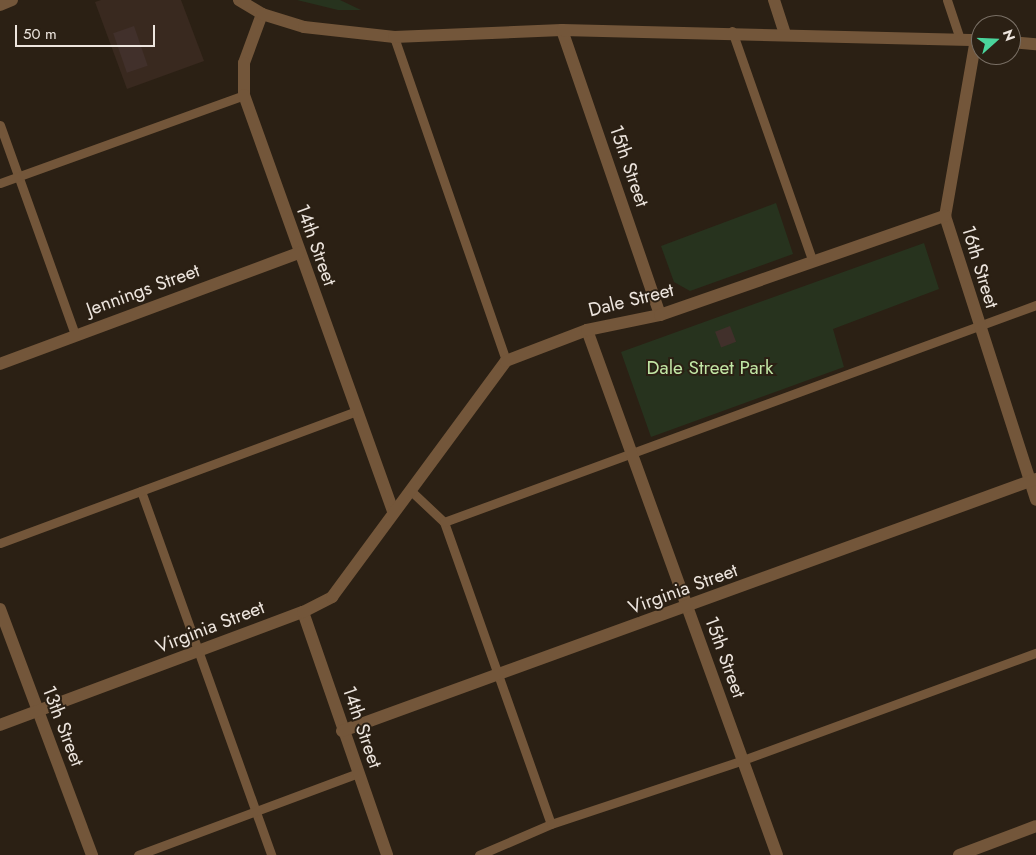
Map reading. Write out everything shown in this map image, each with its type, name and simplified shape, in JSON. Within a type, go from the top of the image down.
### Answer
[{"type":"street","points":[[0,5],[12,0]]},
{"type":"street","points":[[239,0],[262,14],[304,27],[394,38],[562,30],[785,32],[971,39]]},
{"type":"street","points":[[774,0],[785,32]]},
{"type":"street","name":"14th Street","points":[[262,14],[244,63],[244,95],[393,511]]},
{"type":"street","name":"15th Street","points":[[562,30],[660,315]]},
{"type":"street","points":[[1021,43],[1036,44]]},
{"type":"street","name":"16th Street","points":[[973,65],[945,216],[978,326],[1033,481],[1036,500]]},
{"type":"street","name":"Dale Street","points":[[506,360],[587,330],[660,315],[812,260],[945,216]]},
{"type":"street","name":"Jennings Street","points":[[0,364],[75,334],[299,253]]},
{"type":"street","name":"15th Street","points":[[587,330],[630,456],[777,855]]},
{"type":"street","points":[[393,511],[506,360]]},
{"type":"street","name":"Virginia Street","points":[[342,731],[687,608],[1033,481]]},
{"type":"street","name":"Virginia Street","points":[[0,726],[303,612],[332,597],[393,511]]},
{"type":"street","name":"13th Street","points":[[0,609],[92,855]]},
{"type":"street","name":"14th Street","points":[[303,612],[342,731],[387,855]]},
{"type":"street","points":[[961,855],[1036,826]]},
{"type":"lane","points":[[947,0],[960,39]]},
{"type":"lane","points":[[732,31],[812,260]]},
{"type":"lane","points":[[394,38],[506,360]]},
{"type":"lane","points":[[0,183],[244,95]]},
{"type":"lane","points":[[0,125],[75,334]]},
{"type":"lane","points":[[444,522],[630,456],[1036,305]]},
{"type":"lane","points":[[0,543],[357,411]]},
{"type":"lane","points":[[410,490],[444,522],[551,824]]},
{"type":"lane","points":[[141,491],[271,855]]},
{"type":"lane","points":[[479,855],[551,824],[743,760],[1036,653]]},
{"type":"lane","points":[[138,855],[254,810],[358,773]]},
{"type":"shaded area","points":[[101,0],[181,0],[204,61],[127,89],[95,2]]},
{"type":"green space","points":[[297,0],[340,0],[361,10],[338,10]]},
{"type":"green space","points":[[776,203],[793,254],[690,291],[674,282],[661,246]]},
{"type":"green space","name":"Dale Street Park","points":[[924,243],[939,289],[833,329],[844,367],[651,437],[621,352]]},
{"type":"building","points":[[134,26],[148,66],[127,73],[113,33]]},
{"type":"building","points":[[730,326],[736,342],[721,348],[715,332]]}]
